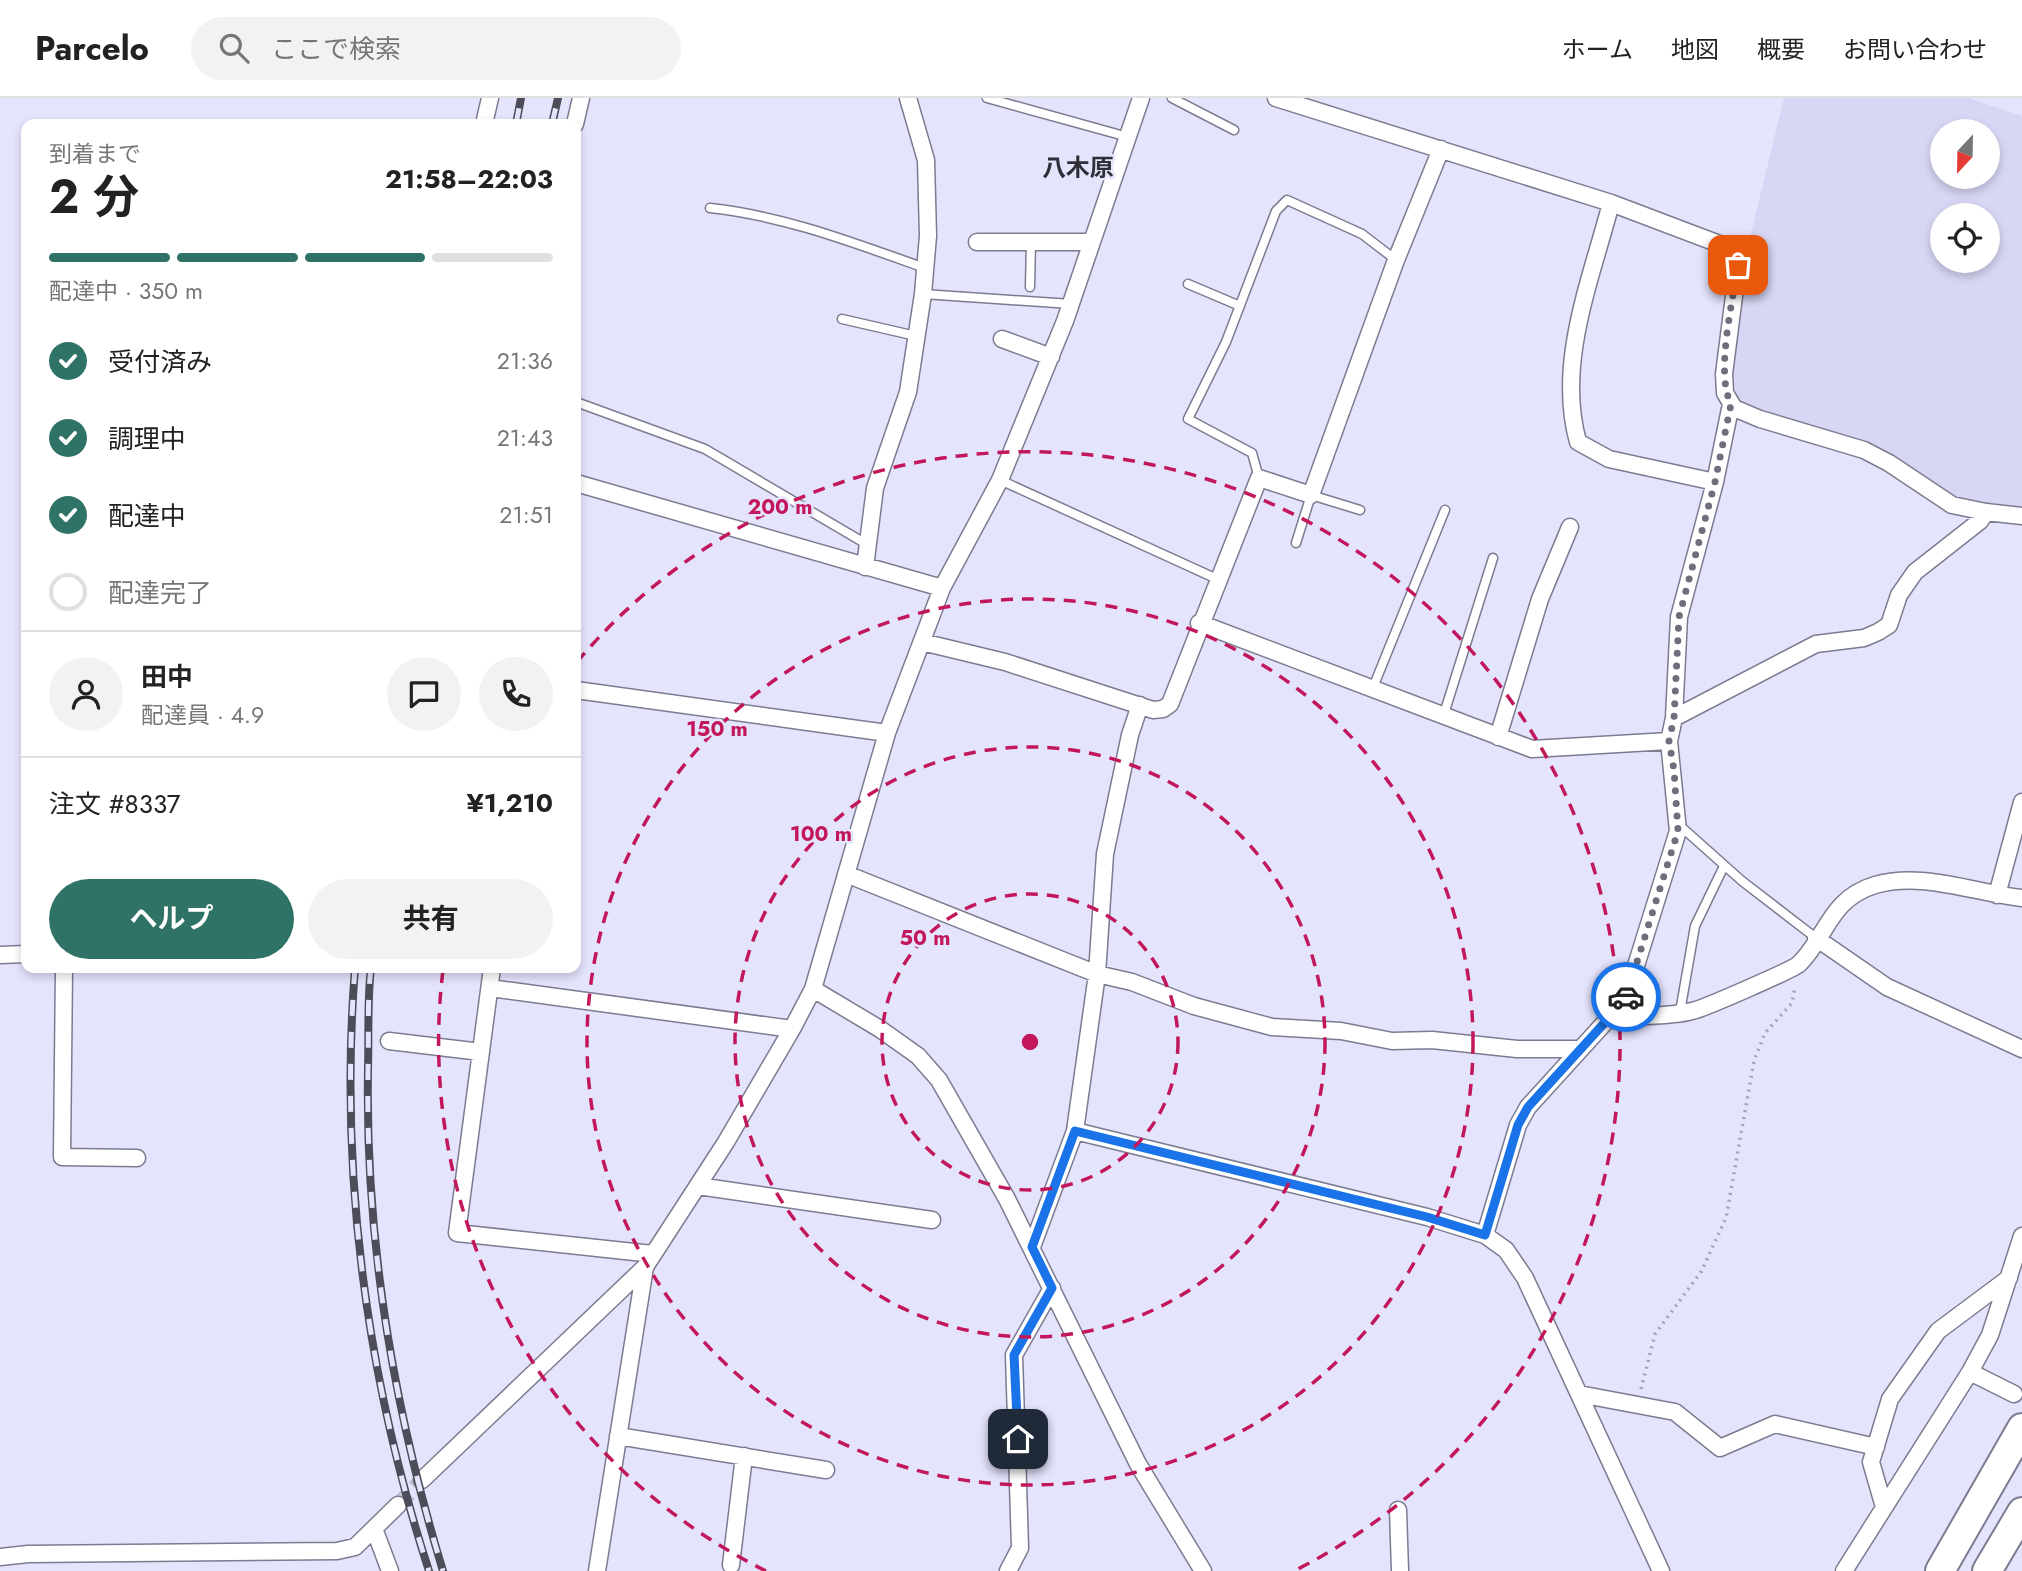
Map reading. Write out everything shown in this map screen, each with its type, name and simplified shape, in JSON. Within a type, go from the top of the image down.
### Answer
[{"type":"highway","points":[[1940,1571],[2022,1429]]},
{"type":"highway","points":[[1987,1571],[2022,1512]]},
{"type":"street","points":[[485,119],[490,98]]},
{"type":"street","points":[[576,119],[581,98]]},
{"type":"street","points":[[865,567],[875,488],[908,392],[923,294],[928,236],[926,160],[908,98]]},
{"type":"street","points":[[422,1480],[649,1261],[698,1186],[792,1030],[813,989],[887,733],[942,588],[1000,480],[1051,357],[1142,98]]},
{"type":"street","points":[[1276,98],[1611,203],[1735,250],[1738,265],[1724,374],[1725,393],[1731,404],[1760,419],[1864,450],[1889,463],[1952,505],[2022,516]]},
{"type":"street","points":[[922,642],[1005,662],[1140,705],[1163,709],[1170,704],[1199,623],[1259,478],[1311,495],[1396,260],[1441,149]]},
{"type":"street","points":[[1611,203],[1572,351],[1571,417],[1578,442],[1609,459],[1715,482]]},
{"type":"street","points":[[977,242],[1092,242]]},
{"type":"street","points":[[1002,339],[1051,357]]},
{"type":"street","points":[[1620,1017],[1678,824],[1669,741],[1674,718],[1679,617],[1715,482],[1731,404]]},
{"type":"street","points":[[581,484],[942,588]]},
{"type":"street","points":[[1674,718],[1816,644],[1864,638],[1889,625],[1899,595],[1915,572],[1980,522],[1986,512]]},
{"type":"street","points":[[1498,737],[1540,599],[1570,527]]},
{"type":"street","points":[[1199,623],[1532,749],[1669,741]]},
{"type":"street","points":[[581,691],[887,733]]},
{"type":"street","points":[[1032,1247],[1075,1131],[1097,974],[1105,854],[1130,735],[1140,705]]},
{"type":"street","points":[[1997,895],[2022,802]]},
{"type":"street","points":[[846,874],[1097,974],[1132,982],[1194,1006],[1272,1027],[1341,1031],[1392,1041],[1432,1040],[1517,1049],[1577,1049]]},
{"type":"street","points":[[1485,1235],[1518,1125],[1528,1107],[1577,1049],[1608,1019],[1692,1012],[1799,965],[1816,938],[1847,900],[1874,885],[1900,880],[1921,881],[2022,898]]},
{"type":"street","points":[[1816,938],[1887,986],[2022,1049]]},
{"type":"street","points":[[0,955],[21,954]]},
{"type":"street","points":[[64,973],[62,1157],[137,1158]]},
{"type":"street","points":[[491,973],[457,1233],[649,1261]]},
{"type":"street","points":[[489,988],[792,1030]]},
{"type":"street","points":[[813,989],[880,1029],[918,1056],[939,1080],[979,1145],[1032,1247],[1138,1464],[1203,1571]]},
{"type":"street","points":[[389,1041],[481,1052]]},
{"type":"street","points":[[1075,1131],[1427,1217],[1485,1235],[1506,1250],[1525,1279],[1661,1571]]},
{"type":"street","points":[[698,1186],[932,1220]]},
{"type":"street","points":[[1844,1571],[1970,1372],[1990,1335],[2022,1236]]},
{"type":"street","points":[[597,1571],[649,1261]]},
{"type":"street","points":[[1885,1507],[1871,1462],[1890,1399],[1938,1331],[2009,1278]]},
{"type":"street","points":[[1008,1571],[1020,1548],[1014,1355],[1052,1288]]},
{"type":"street","points":[[1970,1372],[2014,1394]]},
{"type":"street","points":[[1579,1394],[1675,1412],[1720,1448],[1775,1424],[1876,1447]]},
{"type":"street","points":[[618,1436],[826,1470]]},
{"type":"street","points":[[731,1564],[744,1456]]},
{"type":"street","points":[[0,1557],[28,1554],[337,1551],[355,1547],[375,1531],[398,1505]]},
{"type":"street","points":[[1398,1510],[1400,1571]]},
{"type":"street","points":[[375,1531],[390,1571]]},
{"type":"lane","points":[[987,98],[1128,137]]},
{"type":"lane","points":[[1172,98],[1234,130]]},
{"type":"lane","points":[[1259,478],[1252,453],[1188,419],[1240,306],[1276,211],[1287,200],[1362,234],[1396,260]]},
{"type":"lane","points":[[710,208],[748,212],[820,231],[925,268]]},
{"type":"lane","points":[[1030,287],[1031,242]]},
{"type":"lane","points":[[1188,284],[1240,306]]},
{"type":"lane","points":[[923,294],[1071,304]]},
{"type":"lane","points":[[842,319],[916,336]]},
{"type":"lane","points":[[581,404],[705,449],[868,545]]},
{"type":"lane","points":[[1000,480],[1217,579]]},
{"type":"lane","points":[[1296,543],[1311,495],[1360,510]]},
{"type":"lane","points":[[1372,690],[1445,510]]},
{"type":"lane","points":[[1443,717],[1493,558]]},
{"type":"lane","points":[[1678,824],[1724,866],[1816,938]]},
{"type":"lane","points":[[1680,1012],[1695,926],[1724,866]]},
{"type":"path","points":[[1637,1405],[1655,1334],[1701,1272],[1726,1218],[1754,1061],[1765,1033],[1792,1003],[1799,965]]},
{"type":"shaded area","points":[[1784,98],[1969,98],[2022,116],[2022,508],[1988,505],[1952,497],[1744,405],[1731,390],[1729,375],[1743,266]]},
{"type":"tunnel","points":[[398,1505],[422,1480]]},
{"type":"railway","points":[[517,119],[521,98]]},
{"type":"railway","points":[[553,119],[558,98]]},
{"type":"railway","points":[[355,973],[351,1121],[362,1273],[389,1423],[407,1498],[429,1571]]},
{"type":"railway","points":[[371,973],[368,1133],[377,1260],[410,1447],[443,1571]]},
{"type":"way so far","points":[[1626,997],[1678,831],[1669,741],[1674,718],[1679,617],[1715,482],[1731,404],[1725,393],[1724,374],[1738,265]]},
{"type":"district","name":"八木原","points":[[1078,168]]},
{"type":"route","points":[[1018,1439],[1014,1355],[1052,1288],[1032,1247],[1075,1131],[1427,1217],[1485,1235],[1518,1125],[1528,1107],[1577,1049],[1608,1019],[1620,1017],[1626,997]]}]
